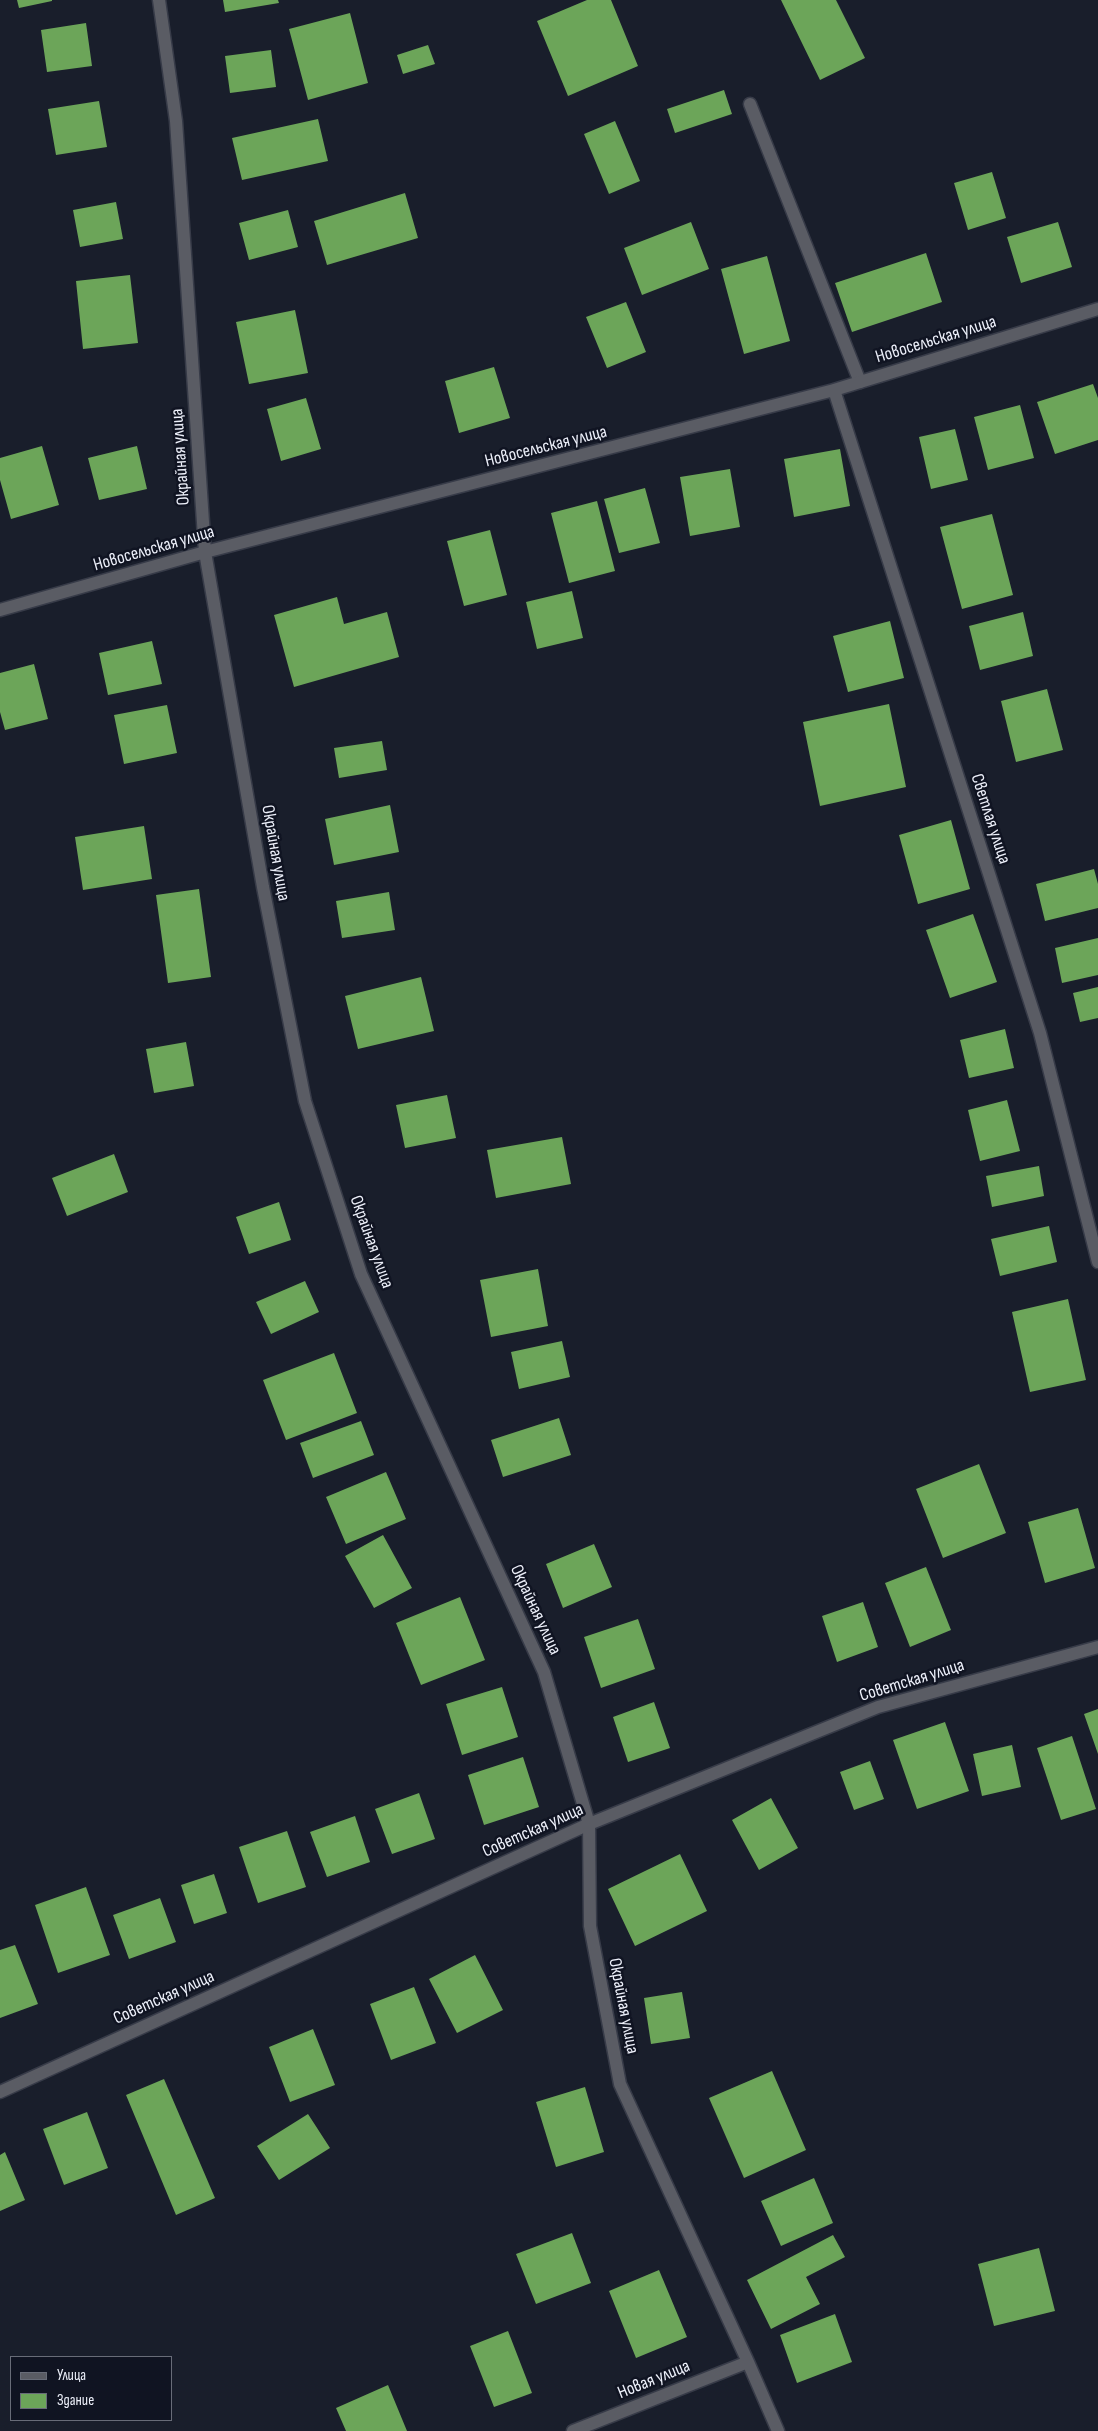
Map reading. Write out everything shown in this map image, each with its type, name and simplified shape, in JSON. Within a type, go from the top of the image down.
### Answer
[{"type":"street","name":"Окрайная улица","points":[[159,0],[176,121],[205,552],[263,887],[305,1102],[361,1274],[544,1672],[589,1824],[590,1926],[620,2084],[778,2431]]},
{"type":"street","points":[[750,104],[860,382]]},
{"type":"street","name":"Новосельская улица","points":[[0,610],[205,552],[834,390],[1098,309]]},
{"type":"street","name":"Светлая улица","points":[[834,390],[1040,1033],[1098,1262]]},
{"type":"street","name":"Советская улица","points":[[0,2092],[589,1824],[878,1707],[1098,1647]]},
{"type":"street","name":"Новая улица","points":[[573,2431],[748,2362]]},
{"type":"building","points":[[17,0],[52,0],[52,1],[19,8]]},
{"type":"building","points":[[223,0],[278,0],[279,3],[225,12]]},
{"type":"building","points":[[587,0],[611,0],[638,66],[568,96],[537,21]]},
{"type":"building","points":[[781,0],[836,0],[865,58],[820,80]]},
{"type":"building","points":[[350,13],[368,83],[308,100],[289,29]]},
{"type":"building","points":[[86,23],[92,66],[47,72],[41,30]]},
{"type":"building","points":[[428,45],[435,64],[403,74],[397,55]]},
{"type":"building","points":[[271,50],[276,87],[230,93],[225,56]]},
{"type":"building","points":[[724,90],[732,114],[675,133],[667,109]]},
{"type":"building","points":[[99,101],[107,147],[56,155],[48,109]]},
{"type":"building","points":[[318,119],[328,161],[242,180],[232,138]]},
{"type":"building","points":[[615,121],[640,181],[609,194],[584,134]]},
{"type":"building","points":[[992,172],[1006,218],[968,230],[954,183]]},
{"type":"building","points":[[405,193],[418,238],[327,265],[314,221]]},
{"type":"building","points":[[116,202],[123,239],[80,247],[73,210]]},
{"type":"building","points":[[288,210],[298,247],[249,260],[239,223]]},
{"type":"building","points":[[691,222],[709,269],[642,295],[624,248]]},
{"type":"building","points":[[1058,222],[1072,267],[1021,283],[1007,237]]},
{"type":"building","points":[[926,253],[942,302],[852,332],[835,283]]},
{"type":"building","points":[[767,256],[790,341],[744,354],[721,269]]},
{"type":"building","points":[[130,275],[138,343],[83,349],[76,281]]},
{"type":"building","points":[[626,302],[646,352],[607,368],[586,317]]},
{"type":"building","points":[[295,310],[308,373],[249,384],[236,322]]},
{"type":"building","points":[[494,367],[510,418],[459,433],[445,381]]},
{"type":"building","points":[[1093,384],[1098,398],[1098,440],[1055,454],[1037,402]]},
{"type":"building","points":[[306,398],[321,449],[281,461],[267,409]]},
{"type":"building","points":[[1020,405],[1034,458],[988,470],[974,417]]},
{"type":"building","points":[[955,429],[968,480],[931,489],[919,437]]},
{"type":"building","points":[[42,446],[59,505],[11,519],[0,480],[0,458]]},
{"type":"building","points":[[137,446],[147,489],[99,500],[88,458]]},
{"type":"building","points":[[840,449],[850,506],[794,517],[784,459]]},
{"type":"building","points":[[730,469],[740,527],[690,536],[680,477]]},
{"type":"building","points":[[645,488],[660,543],[619,553],[604,499]]},
{"type":"building","points":[[597,501],[615,571],[569,583],[551,513]]},
{"type":"building","points":[[992,514],[1013,595],[962,609],[940,527]]},
{"type":"building","points":[[490,530],[507,595],[464,606],[447,541]]},
{"type":"building","points":[[572,591],[583,638],[537,649],[526,602]]},
{"type":"building","points":[[337,597],[344,624],[387,612],[399,657],[294,687],[274,615]]},
{"type":"building","points":[[1023,612],[1033,656],[980,670],[969,626]]},
{"type":"building","points":[[890,621],[904,678],[848,692],[833,636]]},
{"type":"building","points":[[152,641],[162,684],[108,695],[99,653]]},
{"type":"building","points":[[34,664],[48,719],[5,730],[0,712],[0,673]]},
{"type":"building","points":[[1047,689],[1063,750],[1016,762],[1001,701]]},
{"type":"building","points":[[889,704],[906,787],[820,806],[803,722]]},
{"type":"building","points":[[167,705],[177,753],[124,764],[114,715]]},
{"type":"building","points":[[382,741],[387,770],[339,778],[334,748]]},
{"type":"building","points":[[390,805],[399,852],[334,865],[325,819]]},
{"type":"building","points":[[951,820],[970,889],[918,904],[899,835]]},
{"type":"building","points":[[144,826],[152,879],[83,890],[75,837]]},
{"type":"building","points":[[1094,869],[1098,884],[1098,908],[1045,921],[1036,884]]},
{"type":"building","points":[[199,889],[211,977],[168,983],[156,895]]},
{"type":"building","points":[[389,892],[395,930],[342,938],[336,901]]},
{"type":"building","points":[[973,914],[997,982],[950,998],[926,930]]},
{"type":"building","points":[[1098,938],[1098,975],[1062,983],[1055,948]]},
{"type":"building","points":[[421,977],[434,1031],[358,1049],[345,996]]},
{"type":"building","points":[[1098,987],[1098,1018],[1080,1022],[1073,993]]},
{"type":"building","points":[[1005,1029],[1014,1068],[969,1078],[960,1040]]},
{"type":"building","points":[[186,1042],[194,1086],[154,1093],[146,1049]]},
{"type":"building","points":[[447,1095],[456,1138],[405,1148],[396,1105]]},
{"type":"building","points":[[1007,1100],[1020,1151],[980,1161],[968,1110]]},
{"type":"building","points":[[562,1137],[571,1184],[496,1198],[487,1150]]},
{"type":"building","points":[[114,1154],[128,1192],[67,1216],[52,1178]]},
{"type":"building","points":[[1039,1166],[1044,1196],[992,1207],[986,1176]]},
{"type":"building","points":[[279,1202],[291,1240],[249,1254],[236,1217]]},
{"type":"building","points":[[1049,1226],[1057,1262],[1000,1276],[991,1239]]},
{"type":"building","points":[[538,1269],[548,1326],[491,1337],[480,1280]]},
{"type":"building","points":[[305,1281],[319,1312],[271,1334],[256,1302]]},
{"type":"building","points":[[1068,1299],[1086,1380],[1030,1392],[1012,1312]]},
{"type":"building","points":[[562,1341],[570,1377],[519,1389],[511,1352]]},
{"type":"building","points":[[334,1353],[357,1413],[286,1440],[263,1380]]},
{"type":"building","points":[[559,1418],[571,1455],[503,1477],[491,1440]]},
{"type":"building","points":[[361,1421],[374,1455],[313,1478],[300,1443]]},
{"type":"building","points":[[979,1464],[1006,1533],[943,1558],[916,1489]]},
{"type":"building","points":[[386,1472],[406,1519],[346,1544],[326,1497]]},
{"type":"building","points":[[1078,1508],[1095,1568],[1045,1583],[1028,1522]]},
{"type":"building","points":[[383,1535],[412,1588],[374,1608],[345,1556]]},
{"type":"building","points":[[594,1544],[612,1587],[563,1608],[546,1564]]},
{"type":"building","points":[[926,1567],[951,1630],[910,1647],[885,1583]]},
{"type":"building","points":[[460,1597],[485,1660],[421,1685],[396,1623]]},
{"type":"building","points":[[863,1602],[878,1647],[837,1662],[822,1616]]},
{"type":"building","points":[[638,1619],[655,1669],[601,1688],[584,1637]]},
{"type":"building","points":[[502,1687],[518,1737],[462,1755],[446,1704]]},
{"type":"building","points":[[654,1702],[670,1748],[628,1762],[613,1717]]},
{"type":"building","points":[[1098,1709],[1098,1754],[1084,1714]]},
{"type":"building","points":[[945,1722],[969,1791],[917,1809],[893,1740]]},
{"type":"building","points":[[1072,1736],[1096,1809],[1061,1820],[1037,1748]]},
{"type":"building","points":[[1012,1745],[1021,1787],[982,1796],[973,1754]]},
{"type":"building","points":[[523,1757],[539,1807],[484,1825],[468,1775]]},
{"type":"building","points":[[870,1761],[884,1799],[854,1810],[840,1772]]},
{"type":"building","points":[[419,1793],[435,1839],[392,1854],[375,1809]]},
{"type":"building","points":[[771,1798],[798,1848],[759,1870],[732,1820]]},
{"type":"building","points":[[355,1816],[370,1862],[327,1877],[310,1832]]},
{"type":"building","points":[[287,1831],[306,1887],[258,1903],[239,1847]]},
{"type":"building","points":[[680,1854],[707,1911],[635,1946],[608,1889]]},
{"type":"building","points":[[214,1874],[227,1913],[194,1924],[181,1885]]},
{"type":"building","points":[[86,1887],[110,1955],[58,1973],[35,1905]]},
{"type":"building","points":[[160,1898],[176,1942],[129,1959],[113,1915]]},
{"type":"building","points":[[15,1945],[38,2004],[0,2018],[0,1950]]},
{"type":"building","points":[[475,1955],[503,2010],[457,2033],[429,1979]]},
{"type":"building","points":[[414,1987],[436,2043],[391,2060],[370,2004]]},
{"type":"building","points":[[682,1992],[690,2038],[651,2044],[644,1998]]},
{"type":"building","points":[[313,2029],[335,2085],[290,2102],[269,2047]]},
{"type":"building","points":[[772,2071],[806,2150],[744,2178],[709,2098]]},
{"type":"building","points":[[164,2079],[215,2198],[176,2215],[126,2095]]},
{"type":"building","points":[[585,2087],[604,2152],[556,2167],[536,2102]]},
{"type":"building","points":[[87,2112],[108,2168],[64,2185],[43,2129]]},
{"type":"building","points":[[308,2114],[330,2148],[279,2180],[257,2146]]},
{"type":"building","points":[[5,2152],[25,2200],[0,2211],[0,2155]]},
{"type":"building","points":[[814,2178],[833,2223],[781,2246],[761,2201]]},
{"type":"building","points":[[572,2233],[591,2283],[536,2304],[516,2254]]},
{"type":"building","points":[[833,2235],[845,2257],[806,2277],[820,2304],[771,2329],[747,2280]]},
{"type":"building","points":[[1039,2248],[1055,2311],[994,2326],[978,2264]]},
{"type":"building","points":[[659,2270],[687,2337],[636,2358],[609,2291]]},
{"type":"building","points":[[835,2314],[852,2362],[797,2383],[780,2335]]},
{"type":"building","points":[[508,2331],[532,2393],[494,2407],[470,2346]]},
{"type":"building","points":[[388,2385],[407,2431],[346,2431],[336,2408]]}]
